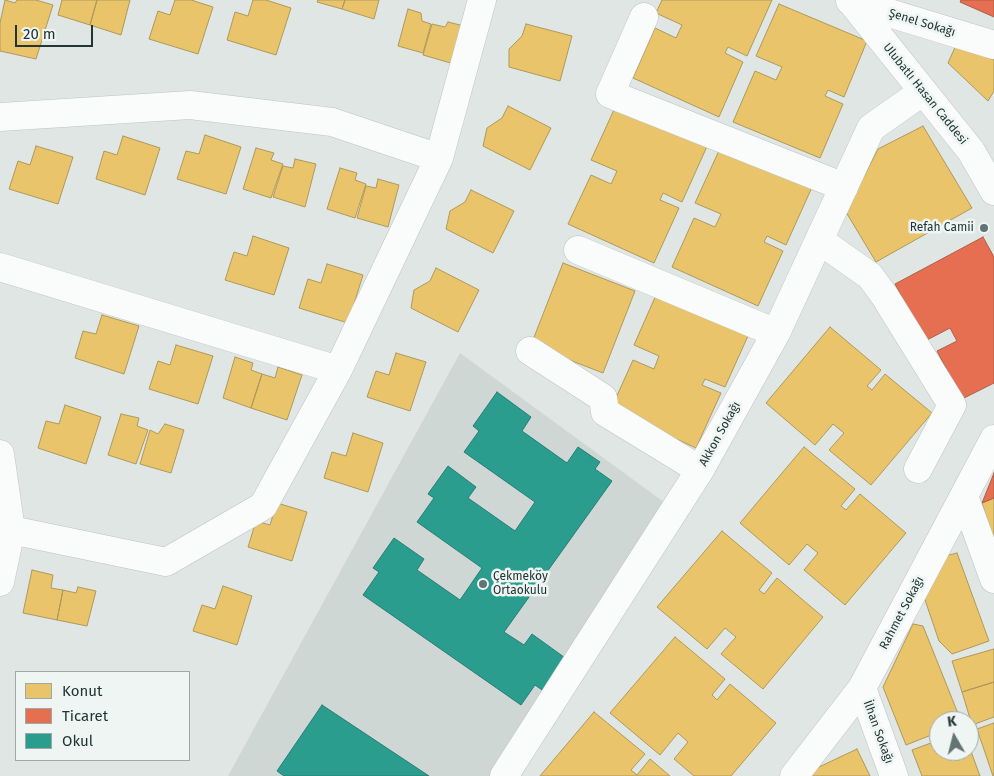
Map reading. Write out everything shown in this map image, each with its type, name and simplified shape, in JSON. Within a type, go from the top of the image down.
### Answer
[{"type":"street","points":[[5,530],[166,562],[263,506],[338,370],[438,158],[482,0]]},
{"type":"street","name":"Şenel Sokağı","points":[[850,0],[994,45]]},
{"type":"street","name":"Ulubatlı Hasan Caddesi","points":[[850,0],[922,92],[983,154],[994,191]]},
{"type":"street","points":[[644,17],[610,94],[844,187]]},
{"type":"street","name":"Akkon Sokağı","points":[[504,776],[700,470],[776,333],[871,128],[922,92]]},
{"type":"street","points":[[0,117],[190,105],[332,122],[438,158]]},
{"type":"street","points":[[819,240],[870,276],[884,295],[952,405],[918,469]]},
{"type":"street","points":[[578,250],[776,333]]},
{"type":"street","points":[[0,267],[338,370]]},
{"type":"street","points":[[530,351],[603,398],[605,412],[700,470]]},
{"type":"street","name":"Rahmet Sokağı","points":[[794,776],[862,688],[994,439]]},
{"type":"street","points":[[0,454],[5,530],[0,582]]},
{"type":"street","points":[[964,496],[994,579]]},
{"type":"street","name":"İlhan Sokağı","points":[[862,688],[894,776]]},
{"type":"shaded area","name":"Çekmeköy Ortaokulu","points":[[460,353],[683,516],[493,776],[228,776]]},
{"type":"building: Konut","points":[[5,0],[15,3],[17,0],[36,0],[53,5],[36,59],[0,51],[0,23]]},
{"type":"building: Konut","points":[[62,0],[97,0],[90,25],[58,15]]},
{"type":"building: Konut","points":[[97,0],[130,0],[121,35],[90,25]]},
{"type":"building: Konut","points":[[175,0],[191,0],[213,7],[198,54],[149,39],[158,11],[170,15]]},
{"type":"building: Konut","points":[[253,0],[266,0],[291,8],[276,55],[227,40],[235,12],[248,16]]},
{"type":"building: Konut","points":[[318,0],[345,0],[342,9],[317,2]]},
{"type":"building: Konut","points":[[345,0],[379,0],[374,19],[342,9]]},
{"type":"building: Konut","points":[[662,0],[772,0],[747,56],[728,47],[725,53],[743,62],[719,117],[633,78],[655,28],[676,38],[682,25],[656,13]]},
{"type":"building: Konut","points":[[779,4],[867,41],[844,97],[828,90],[825,96],[843,104],[820,158],[733,122],[755,71],[776,80],[782,67],[756,56]]},
{"type":"building: Konut","points":[[408,9],[421,13],[422,21],[431,24],[423,53],[398,46]]},
{"type":"building: Konut","points":[[448,22],[464,26],[454,64],[423,55],[432,24],[445,27]]},
{"type":"building: Konut","points":[[526,24],[572,36],[560,81],[509,67],[509,49],[522,36]]},
{"type":"building: Konut","points":[[956,45],[994,60],[994,91],[988,101],[948,63]]},
{"type":"building: Konut","points":[[618,101],[709,142],[682,202],[663,193],[660,200],[679,208],[654,263],[568,224],[591,175],[611,184],[617,171],[591,160]]},
{"type":"building: Konut","points":[[508,106],[551,128],[530,170],[483,146],[487,128],[502,118]]},
{"type":"building: Konut","points":[[923,126],[972,208],[876,262],[846,212],[878,149]]},
{"type":"building: Konut","points":[[205,135],[241,147],[226,194],[177,179],[186,151],[199,154]]},
{"type":"building: Konut","points":[[123,136],[160,148],[145,195],[96,179],[104,151],[117,155]]},
{"type":"building: Konut","points":[[722,144],[813,185],[786,245],[767,236],[764,242],[783,251],[758,306],[672,267],[694,218],[715,227],[721,214],[695,203]]},
{"type":"building: Konut","points":[[36,146],[73,157],[58,204],[9,189],[18,161],[30,165]]},
{"type":"building: Konut","points":[[256,148],[274,153],[271,160],[283,164],[271,198],[243,189]]},
{"type":"building: Konut","points":[[295,159],[316,164],[305,207],[273,197],[283,166],[293,168]]},
{"type":"building: Konut","points":[[340,168],[357,173],[355,180],[366,184],[355,218],[327,209]]},
{"type":"building: Konut","points":[[378,179],[399,185],[388,227],[357,218],[366,186],[376,188]]},
{"type":"building: Konut","points":[[471,190],[514,211],[493,253],[446,229],[450,211],[465,202]]},
{"type":"building: Konut","points":[[253,236],[289,248],[274,295],[225,280],[234,252],[247,256]]},
{"type":"building: Konut","points":[[563,263],[635,291],[603,373],[531,345]]},
{"type":"building: Konut","points":[[327,264],[363,275],[348,323],[299,308],[308,279],[321,283]]},
{"type":"building: Konut","points":[[436,268],[479,290],[458,332],[411,308],[414,290],[430,281]]},
{"type":"building: Konut","points":[[660,286],[752,327],[725,387],[705,379],[702,385],[721,393],[696,448],[611,409],[633,360],[654,369],[659,356],[634,345]]},
{"type":"building: Konut","points":[[102,315],[139,326],[124,374],[75,358],[83,331],[96,334]]},
{"type":"building: Konut","points":[[830,327],[881,370],[867,386],[872,390],[885,374],[932,413],[871,485],[829,450],[844,433],[833,424],[815,445],[766,403]]},
{"type":"building: Konut","points":[[176,345],[213,356],[198,404],[149,389],[158,361],[170,365]]},
{"type":"building: Konut","points":[[396,353],[426,362],[410,411],[367,397],[376,371],[389,375]]},
{"type":"building: Konut","points":[[235,357],[253,363],[251,370],[262,374],[251,408],[223,398]]},
{"type":"building: Konut","points":[[278,367],[302,375],[287,420],[251,408],[262,374],[275,378]]},
{"type":"building: Konut","points":[[65,405],[101,417],[86,464],[38,448],[46,421],[59,424]]},
{"type":"building: Konut","points":[[121,414],[139,418],[137,426],[148,430],[136,464],[108,455]]},
{"type":"building: Konut","points":[[165,424],[184,430],[171,473],[140,464],[150,430],[158,434]]},
{"type":"building: Konut","points":[[353,433],[383,443],[368,492],[324,478],[332,452],[346,456]]},
{"type":"building: Konut","points":[[804,447],[855,489],[841,506],[846,510],[860,494],[906,533],[845,605],[804,570],[818,553],[807,544],[789,565],[740,523]]},
{"type":"building: Konut","points":[[994,498],[994,540],[982,503]]},
{"type":"building: Konut","points":[[277,503],[307,512],[292,561],[248,547],[256,521],[270,525]]},
{"type":"building: Konut","points":[[722,531],[772,573],[759,590],[764,594],[777,578],[823,617],[763,689],[721,654],[736,637],[725,628],[707,649],[657,607]]},
{"type":"building: Konut","points":[[957,553],[989,641],[952,654],[939,641],[924,597],[941,557]]},
{"type":"building: Konut","points":[[32,570],[53,575],[51,588],[63,590],[57,620],[23,613]]},
{"type":"building: Konut","points":[[223,586],[252,596],[237,645],[193,631],[202,605],[215,609]]},
{"type":"building: Konut","points":[[78,587],[96,591],[87,626],[57,620],[63,590],[76,593]]},
{"type":"building: Konut","points":[[913,624],[923,626],[957,711],[929,711],[929,736],[906,745],[883,687]]},
{"type":"building: Konut","points":[[675,637],[725,679],[712,695],[717,700],[730,684],[776,723],[731,776],[694,776],[674,759],[688,742],[678,733],[660,755],[610,713]]},
{"type":"building: Konut","points":[[994,649],[994,682],[962,692],[952,661]]},
{"type":"building: Konut","points":[[994,682],[994,717],[979,722],[979,711],[968,711],[962,692]]},
{"type":"building: Konut","points":[[594,712],[645,754],[631,770],[637,775],[650,759],[670,776],[540,776]]},
{"type":"building: Konut","points":[[994,723],[994,776],[979,735],[979,728]]},
{"type":"building: Konut","points":[[929,744],[929,761],[974,761],[980,776],[922,776],[912,750]]},
{"type":"building: Konut","points":[[857,749],[870,776],[800,776]]},
{"type":"building: Ticaret","points":[[961,0],[994,0],[994,17],[960,2]]},
{"type":"building: Ticaret","points":[[983,237],[994,257],[994,383],[962,399],[937,351],[957,341],[950,328],[925,341],[895,284]]},
{"type":"building: Ticaret","points":[[994,473],[994,498],[982,503]]},
{"type":"building: Okul","points":[[497,392],[531,417],[522,431],[567,463],[578,447],[600,462],[595,469],[612,481],[504,632],[524,645],[532,634],[568,660],[545,692],[535,685],[521,705],[363,595],[379,572],[373,568],[394,538],[424,559],[417,570],[460,600],[482,568],[417,522],[434,498],[428,494],[448,466],[476,487],[468,498],[515,531],[535,502],[464,452],[479,431],[473,426]]},
{"type":"building: Okul","points":[[322,705],[429,776],[284,776],[277,771]]},
{"type":"place","name":"Refah Camii","points":[[984,228]]},
{"type":"place","name":"Çekmeköy Ortaokulu","points":[[483,584]]}]
